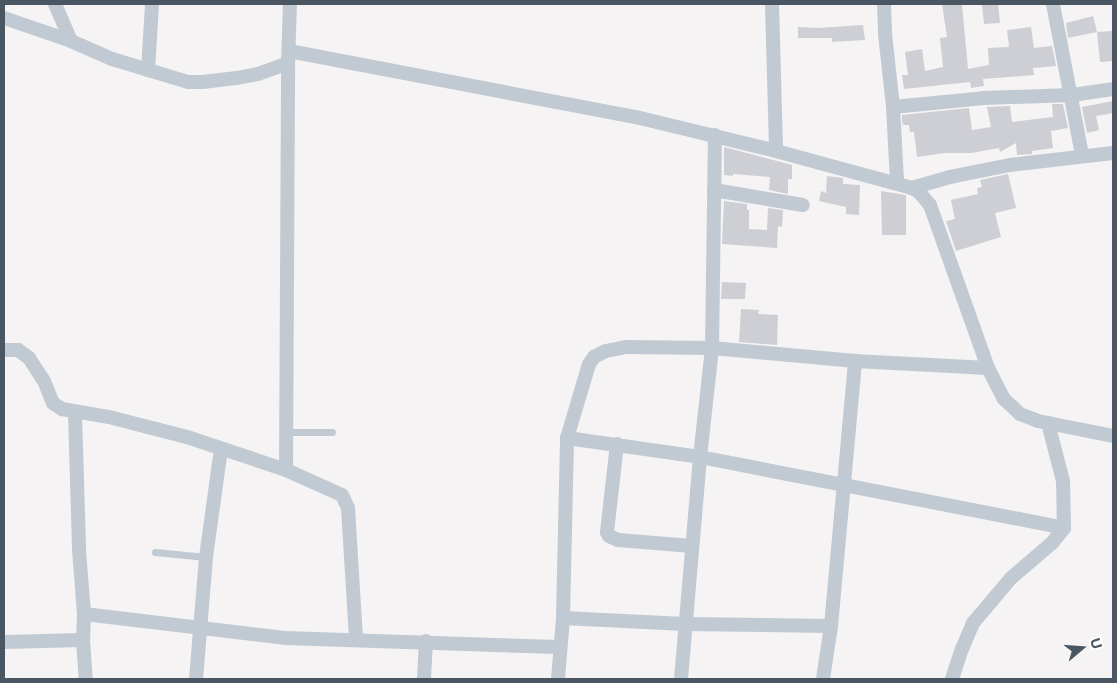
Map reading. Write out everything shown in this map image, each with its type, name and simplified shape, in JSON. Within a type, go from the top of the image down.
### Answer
[{"type":"street","points":[[55,4],[71,41]]},
{"type":"street","points":[[148,70],[152,4]]},
{"type":"street","points":[[286,470],[288,432],[288,57],[290,4]]},
{"type":"street","points":[[772,4],[776,151]]},
{"type":"street","points":[[884,4],[884,34],[893,107],[897,182]]},
{"type":"street","points":[[1053,4],[1082,155]]},
{"type":"street","points":[[4,18],[71,41],[112,59],[188,82],[203,82],[258,74],[288,57],[640,118],[897,182],[919,192],[930,205],[988,368],[1004,399],[1013,409],[1029,417],[1048,423],[1113,436]]},
{"type":"street","points":[[893,107],[984,98],[1072,95],[1113,89]]},
{"type":"street","points":[[680,679],[712,348],[715,136]]},
{"type":"street","points":[[912,188],[983,170],[1082,155],[1113,153]]},
{"type":"street","points":[[714,190],[803,205]]},
{"type":"street","points":[[558,679],[559,647],[563,618],[567,438],[589,364],[594,357],[606,351],[626,347],[712,348],[855,360],[988,368]]},
{"type":"street","points":[[4,350],[18,350],[29,358],[44,381],[53,403],[62,409],[75,413],[110,417],[187,437],[286,470],[332,489],[345,499],[348,514],[356,640]]},
{"type":"street","points":[[823,679],[831,626],[855,360]]},
{"type":"street","points":[[75,413],[79,550],[84,614],[83,640],[86,679]]},
{"type":"street","points":[[952,679],[962,648],[973,623],[1011,578],[1052,543],[1064,528],[1063,481],[1048,423]]},
{"type":"street","points":[[567,438],[700,457],[1064,528]]},
{"type":"street","points":[[617,444],[607,532],[609,536],[618,540],[692,546]]},
{"type":"street","points":[[196,679],[206,557],[221,449]]},
{"type":"street","points":[[84,614],[284,638],[426,641],[559,647]]},
{"type":"street","points":[[563,618],[686,624],[831,626]]},
{"type":"street","points":[[4,642],[83,640]]},
{"type":"street","points":[[424,679],[426,641]]},
{"type":"lane","points":[[288,432],[332,432]]},
{"type":"lane","points":[[155,552],[206,557]]},
{"type":"building","points":[[942,4],[962,4],[968,69],[989,65],[988,48],[1009,47],[1007,30],[1031,27],[1034,48],[1052,46],[1056,66],[1033,68],[1034,75],[983,79],[984,86],[971,88],[970,82],[904,89],[902,75],[908,75],[905,52],[922,49],[925,71],[943,67],[940,38],[947,37]]},
{"type":"building","points":[[982,4],[998,4],[1000,23],[984,24]]},
{"type":"building","points":[[1093,16],[1097,32],[1068,38],[1066,23]]},
{"type":"building","points":[[863,25],[865,40],[832,42],[832,38],[798,38],[798,27],[819,28]]},
{"type":"building","points":[[1113,31],[1113,61],[1100,62],[1097,32]]},
{"type":"building","points":[[1113,101],[1113,113],[1096,116],[1099,130],[1087,133],[1082,107]]},
{"type":"building","points":[[1052,104],[1063,104],[1068,128],[1051,131],[1053,148],[1032,151],[1032,154],[1017,155],[1016,143],[1000,152],[999,148],[971,153],[945,153],[917,157],[914,132],[910,132],[909,125],[903,125],[902,120],[902,115],[969,108],[972,130],[991,127],[987,107],[1010,106],[1012,122],[1053,117]]},
{"type":"building","points":[[724,147],[792,165],[792,179],[788,179],[788,194],[769,190],[770,177],[724,175]]},
{"type":"building","points":[[1008,174],[1016,208],[995,213],[1001,237],[956,251],[946,221],[955,219],[951,200],[978,194],[977,188],[982,187],[980,180]]},
{"type":"building","points":[[827,176],[843,178],[843,184],[860,185],[859,215],[846,214],[846,207],[819,201],[821,191],[826,193]]},
{"type":"building","points":[[881,191],[906,195],[906,235],[882,235]]},
{"type":"building","points":[[724,201],[747,204],[747,210],[749,210],[749,229],[767,230],[768,208],[783,210],[782,227],[778,226],[777,248],[722,244]]},
{"type":"building","points":[[722,282],[746,283],[745,299],[721,299]]},
{"type":"building","points":[[741,309],[759,310],[758,314],[778,315],[777,345],[739,342]]}]
